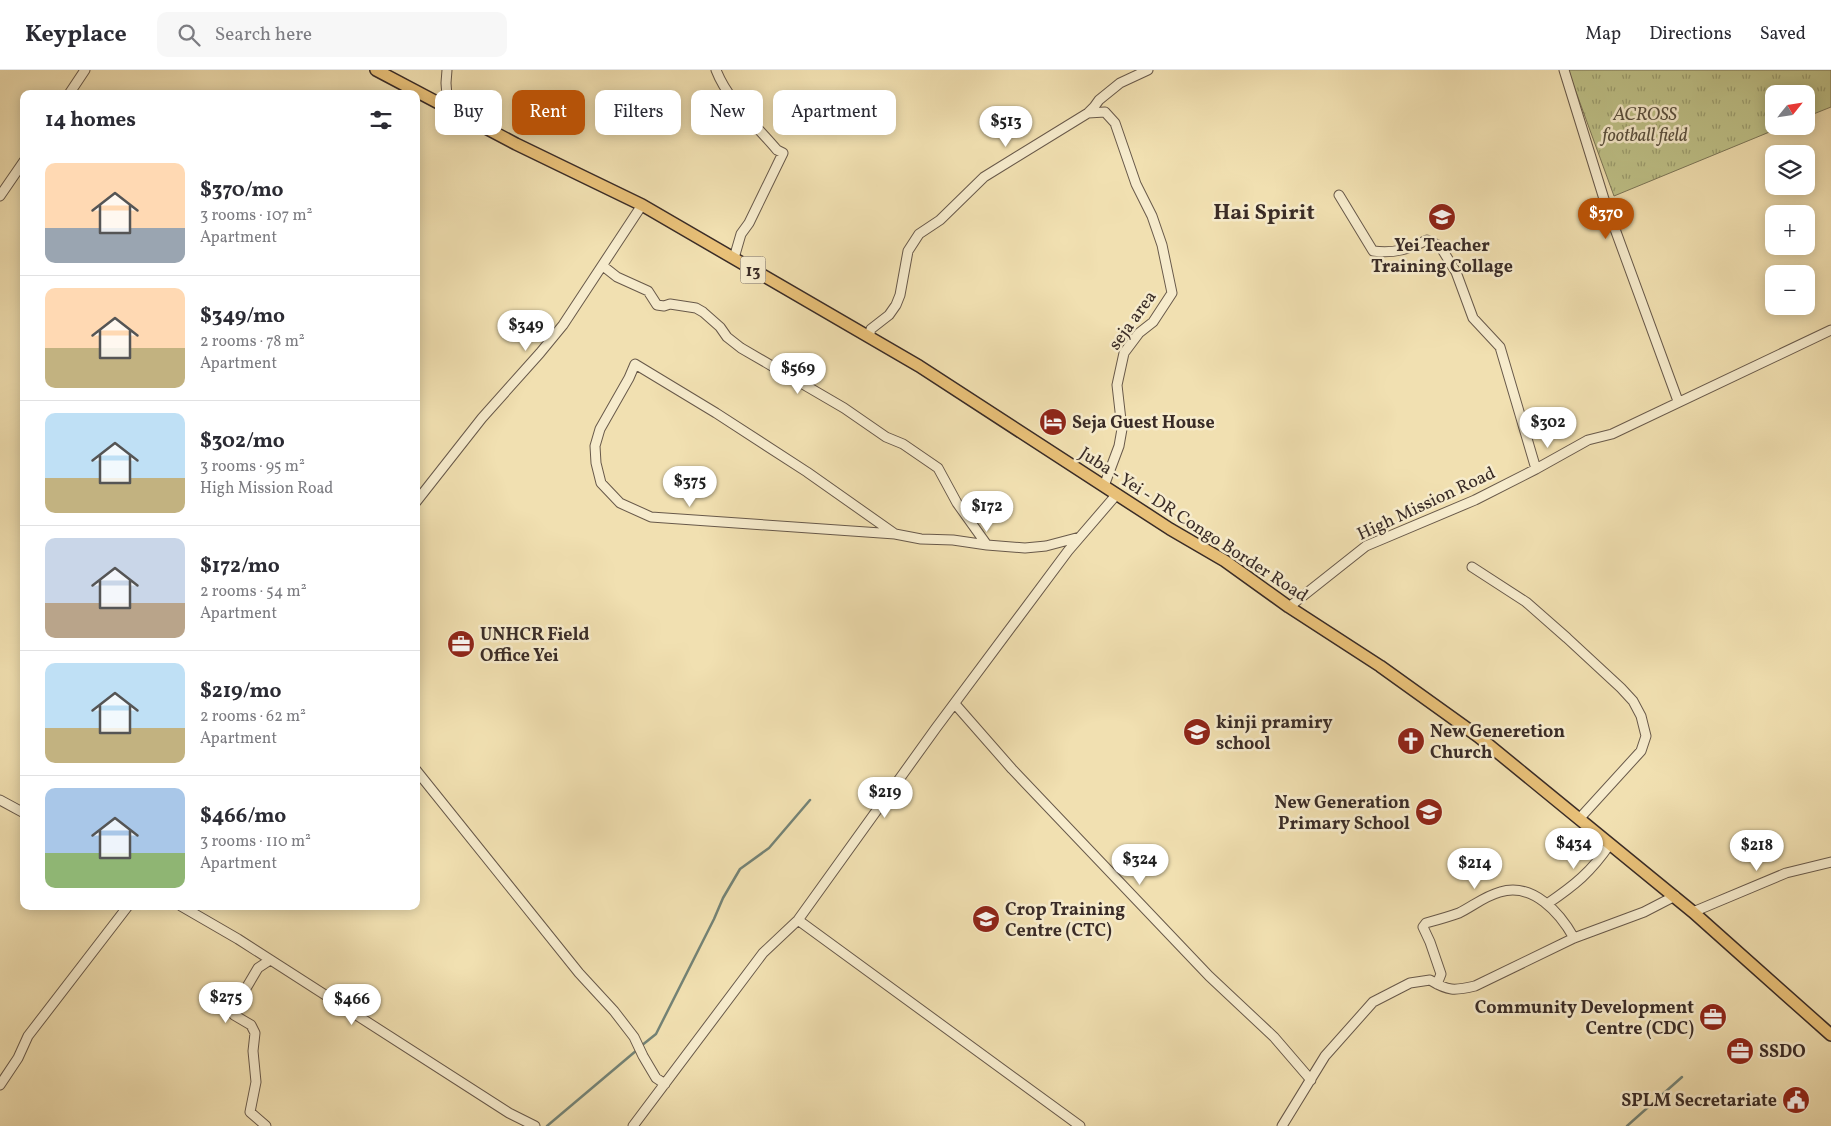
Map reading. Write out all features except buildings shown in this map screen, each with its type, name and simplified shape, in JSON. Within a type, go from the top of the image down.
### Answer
[{"type":"main road","name":"Juba - Yei - DR Congo Border Road","points":[[376,70],[413,90]]},
{"type":"main road","name":"Juba - Yei - DR Congo Border Road","points":[[420,94],[435,102]]},
{"type":"main road","name":"Juba - Yei - DR Congo Border Road","points":[[499,135],[642,205],[869,337],[927,371],[1170,530],[1226,561],[1289,607],[1380,666],[1450,715],[1675,896],[1831,1035]]},
{"type":"street","points":[[72,90],[85,70]]},
{"type":"street","points":[[447,70],[447,90]]},
{"type":"street","points":[[716,70],[735,101],[777,150],[783,153],[749,224],[741,234],[734,258]]},
{"type":"street","points":[[869,337],[871,329],[896,305],[900,295],[908,251],[919,234],[940,220],[984,177],[1088,112],[1099,100],[1120,83],[1148,70]]},
{"type":"street","points":[[1564,70],[1604,199],[1678,402]]},
{"type":"street","name":"seja area","points":[[1088,112],[1106,112],[1115,123],[1136,184],[1152,216],[1162,245],[1172,293],[1153,322],[1139,333],[1124,353],[1117,385],[1122,429],[1119,446],[1104,486]]},
{"type":"street","points":[[1,192],[20,166]]},
{"type":"street","points":[[1339,195],[1373,251],[1387,253],[1410,249],[1427,240],[1440,246],[1456,272],[1473,318],[1500,347],[1536,469]]},
{"type":"street","points":[[420,497],[482,418],[540,354],[563,324],[642,205]]},
{"type":"street","points":[[603,266],[617,277],[648,291],[657,305],[664,306],[670,304],[696,308],[703,312],[720,327],[727,337],[741,348],[844,408],[886,437],[904,444],[938,468],[957,503],[987,545]]},
{"type":"street","name":"High Mission Road","points":[[1289,607],[1366,546],[1475,500],[1588,440],[1612,434],[1831,330]]},
{"type":"street","points":[[896,534],[807,472],[716,413],[635,364],[600,429],[595,446],[596,463],[601,483],[620,503],[651,518],[896,534],[920,539],[953,540],[1025,548],[1046,546],[1080,537]]},
{"type":"street","points":[[633,1126],[640,1121],[665,1084],[763,953],[798,920],[1068,551],[1117,494]]},
{"type":"street","points":[[1472,567],[1526,602],[1568,638],[1621,688],[1633,701],[1641,716],[1646,736],[1642,751],[1579,819]]},
{"type":"street","points":[[955,704],[1018,775],[1209,976],[1274,1037],[1311,1080]]},
{"type":"street","points":[[420,775],[579,973],[614,1010],[634,1037],[656,1078],[665,1084]]},
{"type":"street","points":[[0,800],[20,811]]},
{"type":"street","points":[[1547,904],[1587,875],[1610,844]]},
{"type":"street","points":[[1693,912],[1786,873],[1831,862]]},
{"type":"street","points":[[1437,984],[1441,974],[1423,927],[1426,924],[1460,912],[1502,891],[1514,890],[1525,892],[1547,904],[1558,914],[1574,938]]},
{"type":"street","points":[[1282,1126],[1325,1056],[1372,1002],[1410,983],[1430,980],[1444,989],[1460,990],[1475,986],[1574,938],[1644,912],[1675,896]]},
{"type":"street","points":[[0,1085],[18,1058],[28,1036],[125,910]]},
{"type":"street","points":[[188,910],[270,960],[509,1113],[535,1126]]},
{"type":"street","points":[[798,920],[1080,1126]]},
{"type":"street","points":[[266,1126],[250,1112],[256,1082],[253,1058],[255,1033],[251,1025],[232,1012],[258,968],[270,960]]},
{"type":"green space","name":"ACROSS football field","points":[[1568,70],[1831,70],[1831,107],[1815,113],[1815,85],[1765,85],[1765,134],[1614,196]]},
{"type":"waterway","points":[[641,1046],[656,1034],[723,898],[740,869],[769,848],[810,800]]},
{"type":"waterway","points":[[547,1126],[637,1050]]},
{"type":"waterway","points":[[1627,1126],[1682,1077]]},
{"type":"place","name":"Yei Teacher Training Collage","points":[[1442,217]]},
{"type":"place","name":"Seja Guest House","points":[[1053,422]]},
{"type":"place","name":"UNHCR Field Office Yei","points":[[461,644]]},
{"type":"place","name":"kinji pramiry school","points":[[1197,732]]},
{"type":"place","name":"New Generetion Church","points":[[1411,741]]},
{"type":"place","name":"New Generation Primary School","points":[[1429,812]]},
{"type":"place","name":"Crop Training Centre (CTC)","points":[[986,919]]},
{"type":"place","name":"Community Development Centre (CDC)","points":[[1713,1017]]},
{"type":"place","name":"SSDO","points":[[1740,1051]]},
{"type":"place","name":"SPLM Secretariate","points":[[1796,1100]]},
{"type":"district","name":"Hai Spirit","points":[[1264,211]]}]
